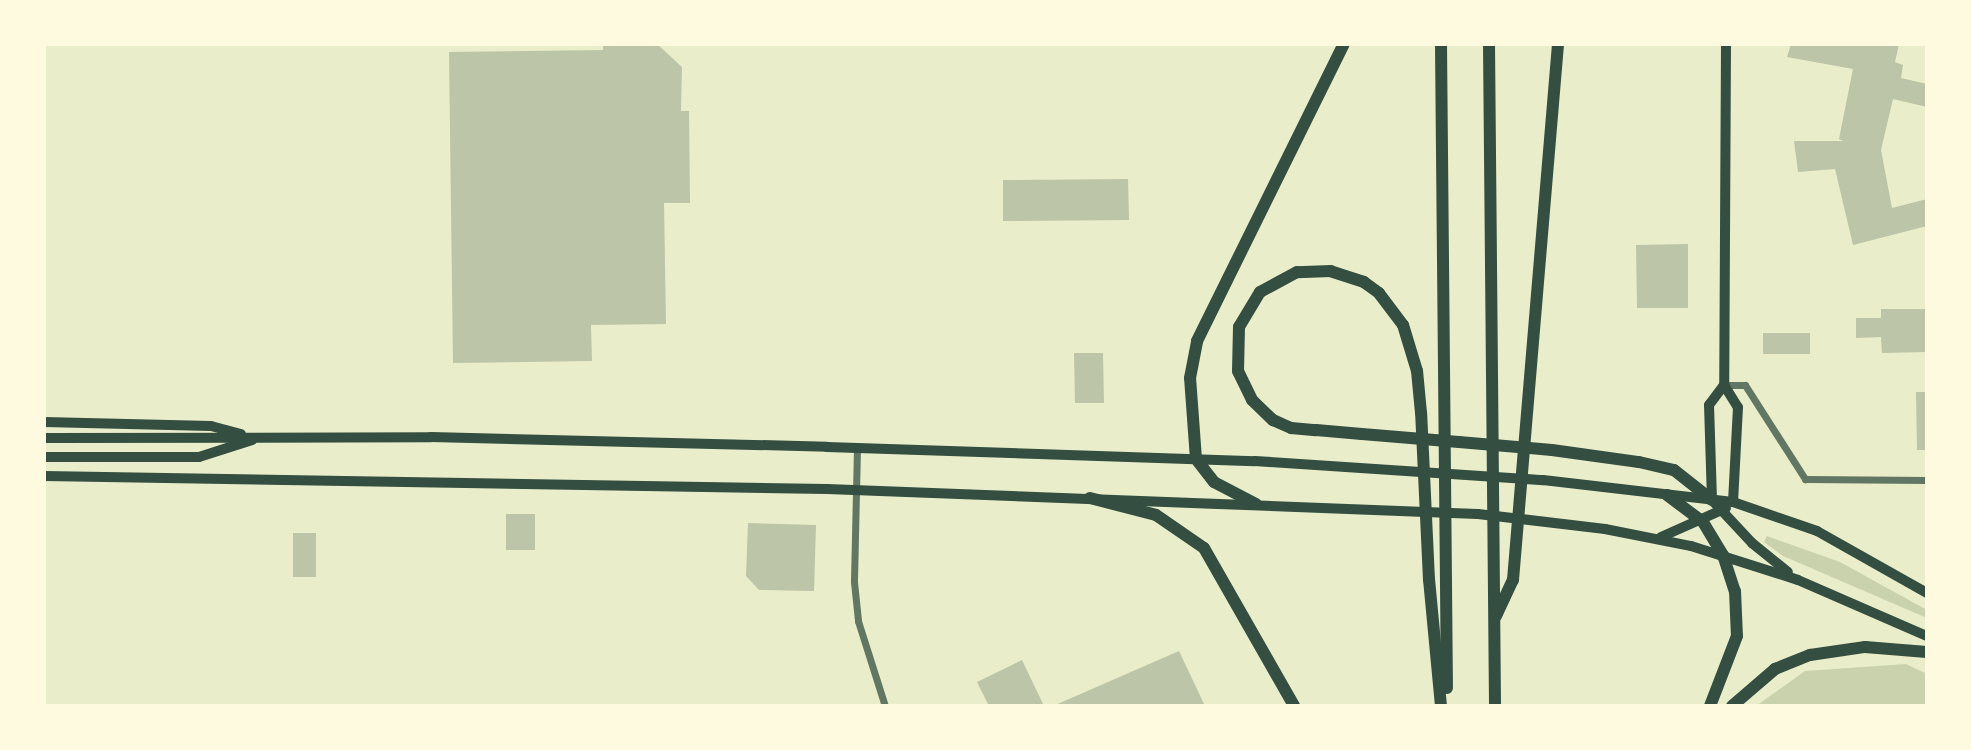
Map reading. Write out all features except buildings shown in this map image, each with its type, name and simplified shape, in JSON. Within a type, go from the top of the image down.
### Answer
[{"type":"highway","points":[[1256,504],[1214,482],[1196,459],[1191,435],[1190,378],[1197,341],[1344,44]]},
{"type":"highway","points":[[1441,44],[1447,706]]},
{"type":"highway","points":[[1489,44],[1495,706]]},
{"type":"highway","points":[[1494,620],[1513,580],[1558,44]]},
{"type":"highway","points":[[1441,706],[1429,580],[1421,413],[1417,371],[1403,325],[1391,305],[1364,282],[1331,271],[1297,272],[1260,292],[1251,302],[1238,334],[1238,371],[1252,400],[1273,420],[1291,428],[1639,462],[1674,470],[1712,500]]},
{"type":"highway","points":[[1667,495],[1703,522],[1723,555],[1735,591],[1737,636],[1710,706]]},
{"type":"highway","points":[[1090,498],[1156,515],[1204,548],[1294,706]]},
{"type":"highway","points":[[1732,706],[1775,669],[1810,655],[1865,647],[1927,652]]},
{"type":"main road","points":[[1726,44],[1724,385],[1738,407],[1733,502]]},
{"type":"main road","points":[[1724,385],[1709,405],[1712,500],[1798,580]]},
{"type":"main road","points":[[44,422],[211,426],[258,438]]},
{"type":"main road","points":[[44,438],[431,437],[1196,459],[1454,473],[1733,502],[1817,531],[1927,593]]},
{"type":"main road","points":[[44,457],[199,457],[258,438]]},
{"type":"main road","points":[[44,476],[856,491],[1256,504],[1491,515],[1659,538],[1723,555],[1798,580],[1927,636]]},
{"type":"main road","points":[[1659,538],[1703,522],[1733,502]]},
{"type":"street","points":[[1724,385],[1745,385],[1805,479],[1927,480]]},
{"type":"street","points":[[857,448],[858,621],[885,706]]},
{"type":"green space","points":[[1767,536],[1840,562],[1927,610],[1927,618],[1783,556],[1764,542]]},
{"type":"green space","points":[[1906,664],[1927,674],[1927,706],[1756,706],[1805,671]]}]
